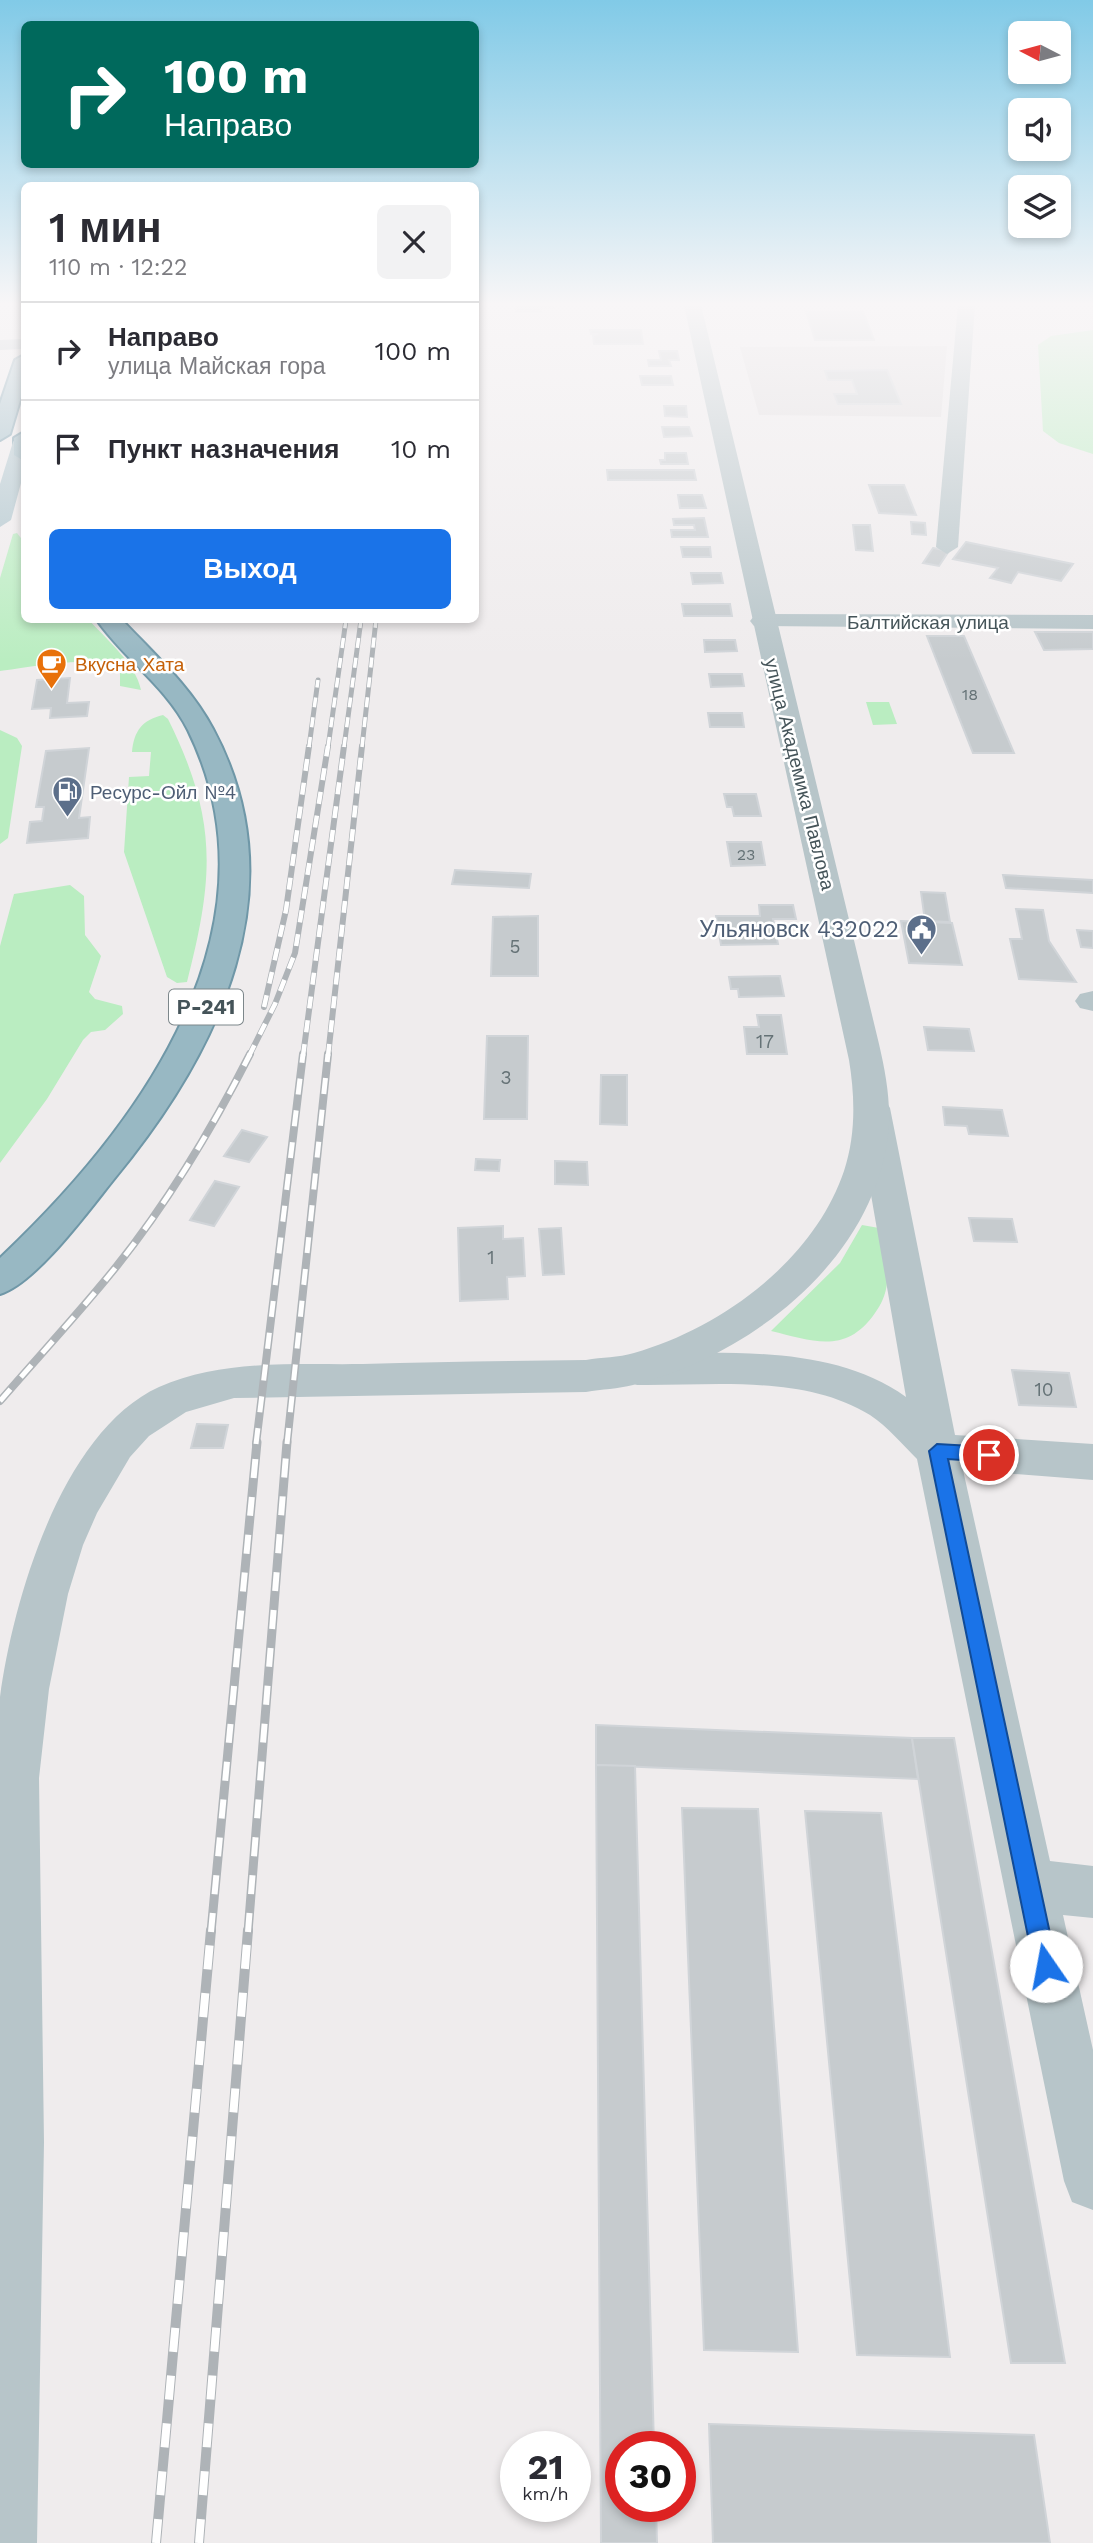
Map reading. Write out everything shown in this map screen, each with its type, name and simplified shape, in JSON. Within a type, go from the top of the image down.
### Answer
[{"type":"highway","name":"Р-241","points":[[0,1280],[26,1258],[114,1157],[179,1065],[212,994],[230,933],[236,898],[234,837],[216,764],[200,728],[167,684],[112,623]]},
{"type":"main road","points":[[0,520],[21,454]]},
{"type":"street","name":"улица Академика Павлова","points":[[718,424],[762,621],[818,844],[870,1089],[937,1451],[1093,2181]]},
{"type":"street","points":[[947,547],[957,424]]},
{"type":"street","name":"Балтийская улица","points":[[762,621],[1093,622]]},
{"type":"street","points":[[636,1369],[688,1348],[735,1323],[776,1294],[809,1263],[836,1229],[855,1194],[867,1158],[872,1123],[870,1089]]},
{"type":"street","points":[[4,2543],[15,2142],[14,1778],[25,1689],[46,1594],[78,1505],[115,1445],[134,1424],[173,1399],[215,1385],[234,1382],[586,1376],[636,1369],[765,1372],[842,1383],[885,1404],[937,1451],[1093,1462]]},
{"type":"street","points":[[1028,1885],[1093,1892]]},
{"type":"green space","points":[[1043,424],[1093,424],[1093,454],[1059,443],[1043,431]]},
{"type":"green space","points":[[17,533],[21,538],[21,623],[92,623],[127,661],[141,690],[120,686],[120,672],[111,666],[97,663],[63,663],[0,671],[0,578],[13,534]]},
{"type":"green space","points":[[866,702],[889,702],[897,724],[873,725]]},
{"type":"green space","points":[[163,715],[168,719],[196,788],[206,849],[206,879],[196,944],[187,982],[177,983],[167,977],[124,852],[129,777],[149,776],[151,752],[132,752],[135,738],[144,723]]},
{"type":"green space","points":[[0,730],[17,738],[22,746],[8,838],[0,844]]},
{"type":"green space","points":[[70,885],[84,896],[85,935],[101,956],[89,992],[95,999],[122,1006],[123,1014],[105,1030],[91,1032],[83,1040],[47,1099],[0,1163],[0,946],[14,894]]},
{"type":"green space","points":[[862,1225],[879,1228],[887,1276],[886,1291],[881,1303],[864,1326],[852,1335],[828,1342],[771,1331],[840,1263]]},
{"type":"building","points":[[662,427],[689,427],[692,436],[664,437]]},
{"type":"building","points":[[665,453],[686,453],[688,464],[661,464],[660,460],[665,460]]},
{"type":"building","points":[[607,470],[694,470],[696,480],[608,480]]},
{"type":"building","points":[[869,485],[904,485],[916,515],[879,513]]},
{"type":"building","points":[[678,495],[702,495],[706,508],[680,508]]},
{"type":"building","points":[[704,518],[708,537],[672,537],[671,530],[695,530],[694,525],[674,525],[673,519]]},
{"type":"building","points":[[911,522],[925,523],[926,535],[912,534]]},
{"type":"building","points":[[853,525],[870,525],[873,551],[856,550]]},
{"type":"building","points":[[966,542],[1073,564],[1061,581],[1018,572],[1011,583],[990,578],[998,568],[953,559]]},
{"type":"building","points":[[681,547],[710,547],[711,557],[683,557]]},
{"type":"building","points":[[933,548],[949,551],[939,566],[923,563]]},
{"type":"building","points":[[691,573],[721,573],[723,583],[693,584]]},
{"type":"building","points":[[682,604],[730,604],[732,616],[684,616]]},
{"type":"building","points":[[1035,632],[1093,632],[1093,649],[1044,650]]},
{"type":"building","points":[[927,636],[964,636],[1014,753],[973,753]]},
{"type":"building","points":[[704,640],[735,640],[737,651],[705,652]]},
{"type":"building","points":[[709,674],[742,674],[744,686],[711,687]]},
{"type":"building","name":"Вкусна Хата","points":[[70,678],[67,703],[89,702],[87,716],[50,718],[51,708],[32,709],[37,680]]},
{"type":"building","points":[[708,713],[742,713],[744,727],[710,727]]},
{"type":"building","points":[[89,748],[79,818],[90,817],[88,838],[27,843],[30,822],[42,821],[44,807],[36,807],[46,751]]},
{"type":"building","points":[[724,794],[756,794],[761,816],[734,816],[732,807],[727,807]]},
{"type":"building","points":[[727,842],[761,842],[765,865],[731,866]]},
{"type":"building","points":[[455,870],[531,874],[529,888],[452,884]]},
{"type":"building","points":[[1003,875],[1093,880],[1093,893],[1006,888]]},
{"type":"building","points":[[921,892],[945,893],[950,922],[925,921]]},
{"type":"building","points":[[759,905],[793,905],[796,919],[773,919],[778,944],[721,945],[716,916],[760,916]]},
{"type":"building","points":[[1016,909],[1043,910],[1049,941],[1076,982],[1019,979],[1010,939],[1022,939]]},
{"type":"building","points":[[538,916],[538,976],[491,976],[493,917]]},
{"type":"building","points":[[901,921],[952,923],[962,965],[909,963]]},
{"type":"building","points":[[1077,930],[1093,931],[1093,948],[1081,947]]},
{"type":"building","points":[[780,976],[784,996],[739,997],[738,989],[731,989],[729,977]]},
{"type":"building","points":[[757,1015],[781,1015],[787,1054],[747,1054],[744,1027],[759,1027]]},
{"type":"building","points":[[924,1027],[969,1029],[974,1051],[928,1050]]},
{"type":"building","points":[[487,1036],[528,1036],[527,1119],[484,1119]]},
{"type":"building","points":[[601,1075],[627,1075],[627,1125],[600,1124]]},
{"type":"building","points":[[943,1107],[1002,1110],[1008,1136],[969,1134],[967,1126],[945,1125]]},
{"type":"building","points":[[242,1130],[267,1137],[249,1162],[224,1156]]},
{"type":"building","points":[[476,1159],[500,1160],[499,1171],[475,1170]]},
{"type":"building","points":[[555,1161],[587,1162],[588,1185],[555,1184]]},
{"type":"building","points":[[215,1181],[239,1187],[214,1226],[190,1220]]},
{"type":"building","points":[[969,1218],[1012,1219],[1017,1242],[974,1241]]},
{"type":"building","points":[[503,1226],[503,1239],[523,1238],[525,1276],[507,1277],[508,1299],[460,1301],[458,1228]]},
{"type":"building","points":[[561,1228],[564,1274],[543,1275],[539,1229]]},
{"type":"building","points":[[1012,1370],[1069,1373],[1076,1407],[1019,1405]]},
{"type":"building","points":[[197,1424],[228,1425],[223,1448],[191,1448]]},
{"type":"building","points":[[596,1725],[912,1738],[918,1779],[596,1765]]},
{"type":"building","points":[[912,1738],[954,1738],[1065,2363],[1011,2363]]},
{"type":"building","points":[[596,1765],[635,1766],[654,2431],[605,2431],[605,2522],[656,2522],[657,2543],[601,2543]]},
{"type":"building","points":[[682,1808],[758,1809],[798,2352],[704,2350]]},
{"type":"building","points":[[805,1811],[881,1813],[950,2357],[857,2355]]},
{"type":"building","points":[[709,2424],[1034,2435],[1050,2543],[713,2543]]},
{"type":"railway","points":[[328,747],[346,623]]},
{"type":"railway","points":[[344,747],[361,623]]},
{"type":"railway","points":[[362,747],[376,623]]},
{"type":"railway","points":[[309,747],[318,680]]},
{"type":"railway","points":[[264,1007],[286,910],[309,746]]},
{"type":"railway","points":[[250,1054],[275,1004],[295,953],[328,746]]},
{"type":"railway","points":[[303,1056],[344,746]]},
{"type":"railway","points":[[328,1056],[362,746]]},
{"type":"railway","points":[[0,1401],[102,1284],[154,1217],[205,1137],[250,1054]]},
{"type":"railway","points":[[256,1444],[303,1054]]},
{"type":"railway","points":[[287,1444],[328,1054]]},
{"type":"railway","points":[[211,1932],[257,1442]]},
{"type":"railway","points":[[248,1932],[287,1442]]},
{"type":"railway","points":[[156,2543],[211,1930]]},
{"type":"railway","points":[[199,2543],[248,1930]]},
{"type":"place","name":"Вкусна Хата","points":[[52,691]]},
{"type":"place","name":"Ресурс-Ойл №4","points":[[67,819]]},
{"type":"place","name":"Ульяновск 432022","points":[[922,956]]},
{"type":"route","points":[[989,1455],[937,1451],[1046,1966]]}]
